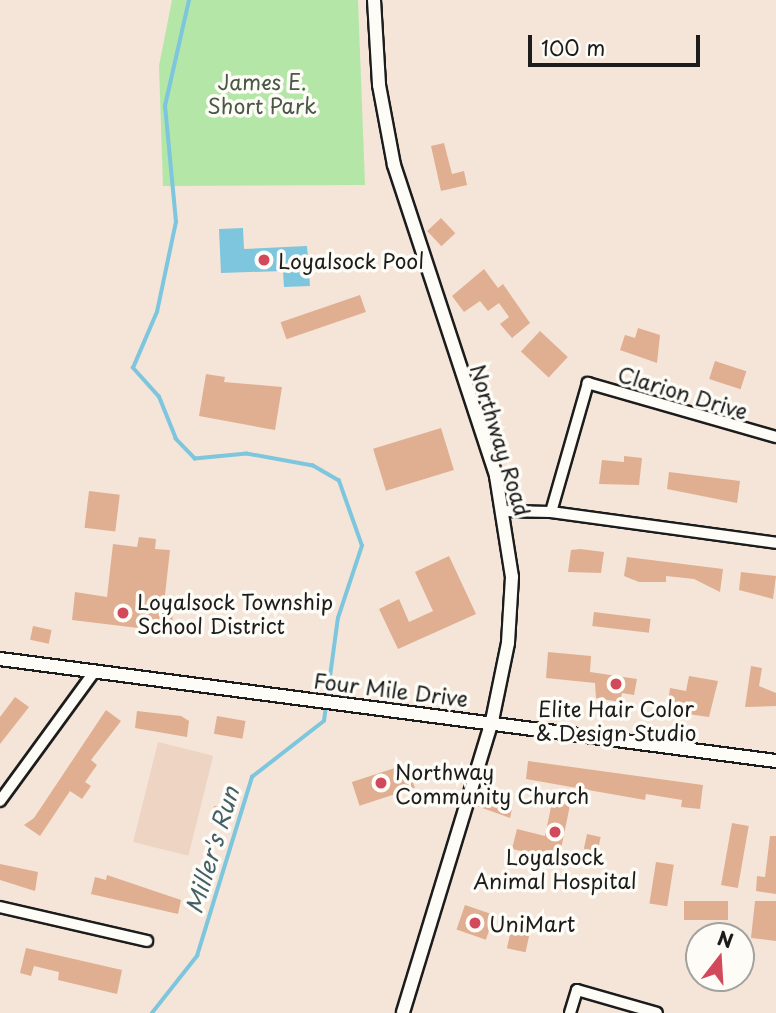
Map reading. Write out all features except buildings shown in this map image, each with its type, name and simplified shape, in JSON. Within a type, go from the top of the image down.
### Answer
[{"type":"street","name":"Northway Road","points":[[374,0],[379,85],[400,189],[505,511],[512,607],[492,721],[403,1013]]},
{"type":"street","name":"Clarion Drive","points":[[551,512],[588,383],[776,437]]},
{"type":"street","points":[[505,511],[551,512],[776,543]]},
{"type":"street","name":"Four Mile Drive","points":[[0,659],[492,721],[776,761]]},
{"type":"street","points":[[0,801],[94,672]]},
{"type":"street","points":[[0,907],[146,942]]},
{"type":"street","points":[[570,1013],[577,990],[657,1013]]},
{"type":"shaded area","points":[[158,742],[213,756],[188,856],[133,842]]},
{"type":"green space","name":"James E. Short Park","points":[[172,0],[358,0],[365,185],[163,186],[159,66]]},
{"type":"water","name":"Loyalsock Pool","points":[[243,228],[244,249],[307,246],[310,286],[284,287],[283,271],[221,273],[219,229]]},
{"type":"waterway","name":"Miller's Run","points":[[152,1013],[197,956],[252,777],[324,721],[338,618],[362,546],[339,481],[313,466],[247,454],[195,459],[176,439],[159,397],[133,368],[157,312],[176,222],[165,106],[189,0]]},
{"type":"place","name":"Loyalsock Pool","points":[[264,260]]},
{"type":"place","name":"Loyalsock Township School District","points":[[123,613]]},
{"type":"place","name":"Elite Hair Color & Design Studio","points":[[616,684]]},
{"type":"place","name":"Northway Community Church","points":[[381,783]]},
{"type":"place","name":"Loyalsock Animal Hospital","points":[[555,832]]},
{"type":"place","name":"UniMart","points":[[475,923]]}]
